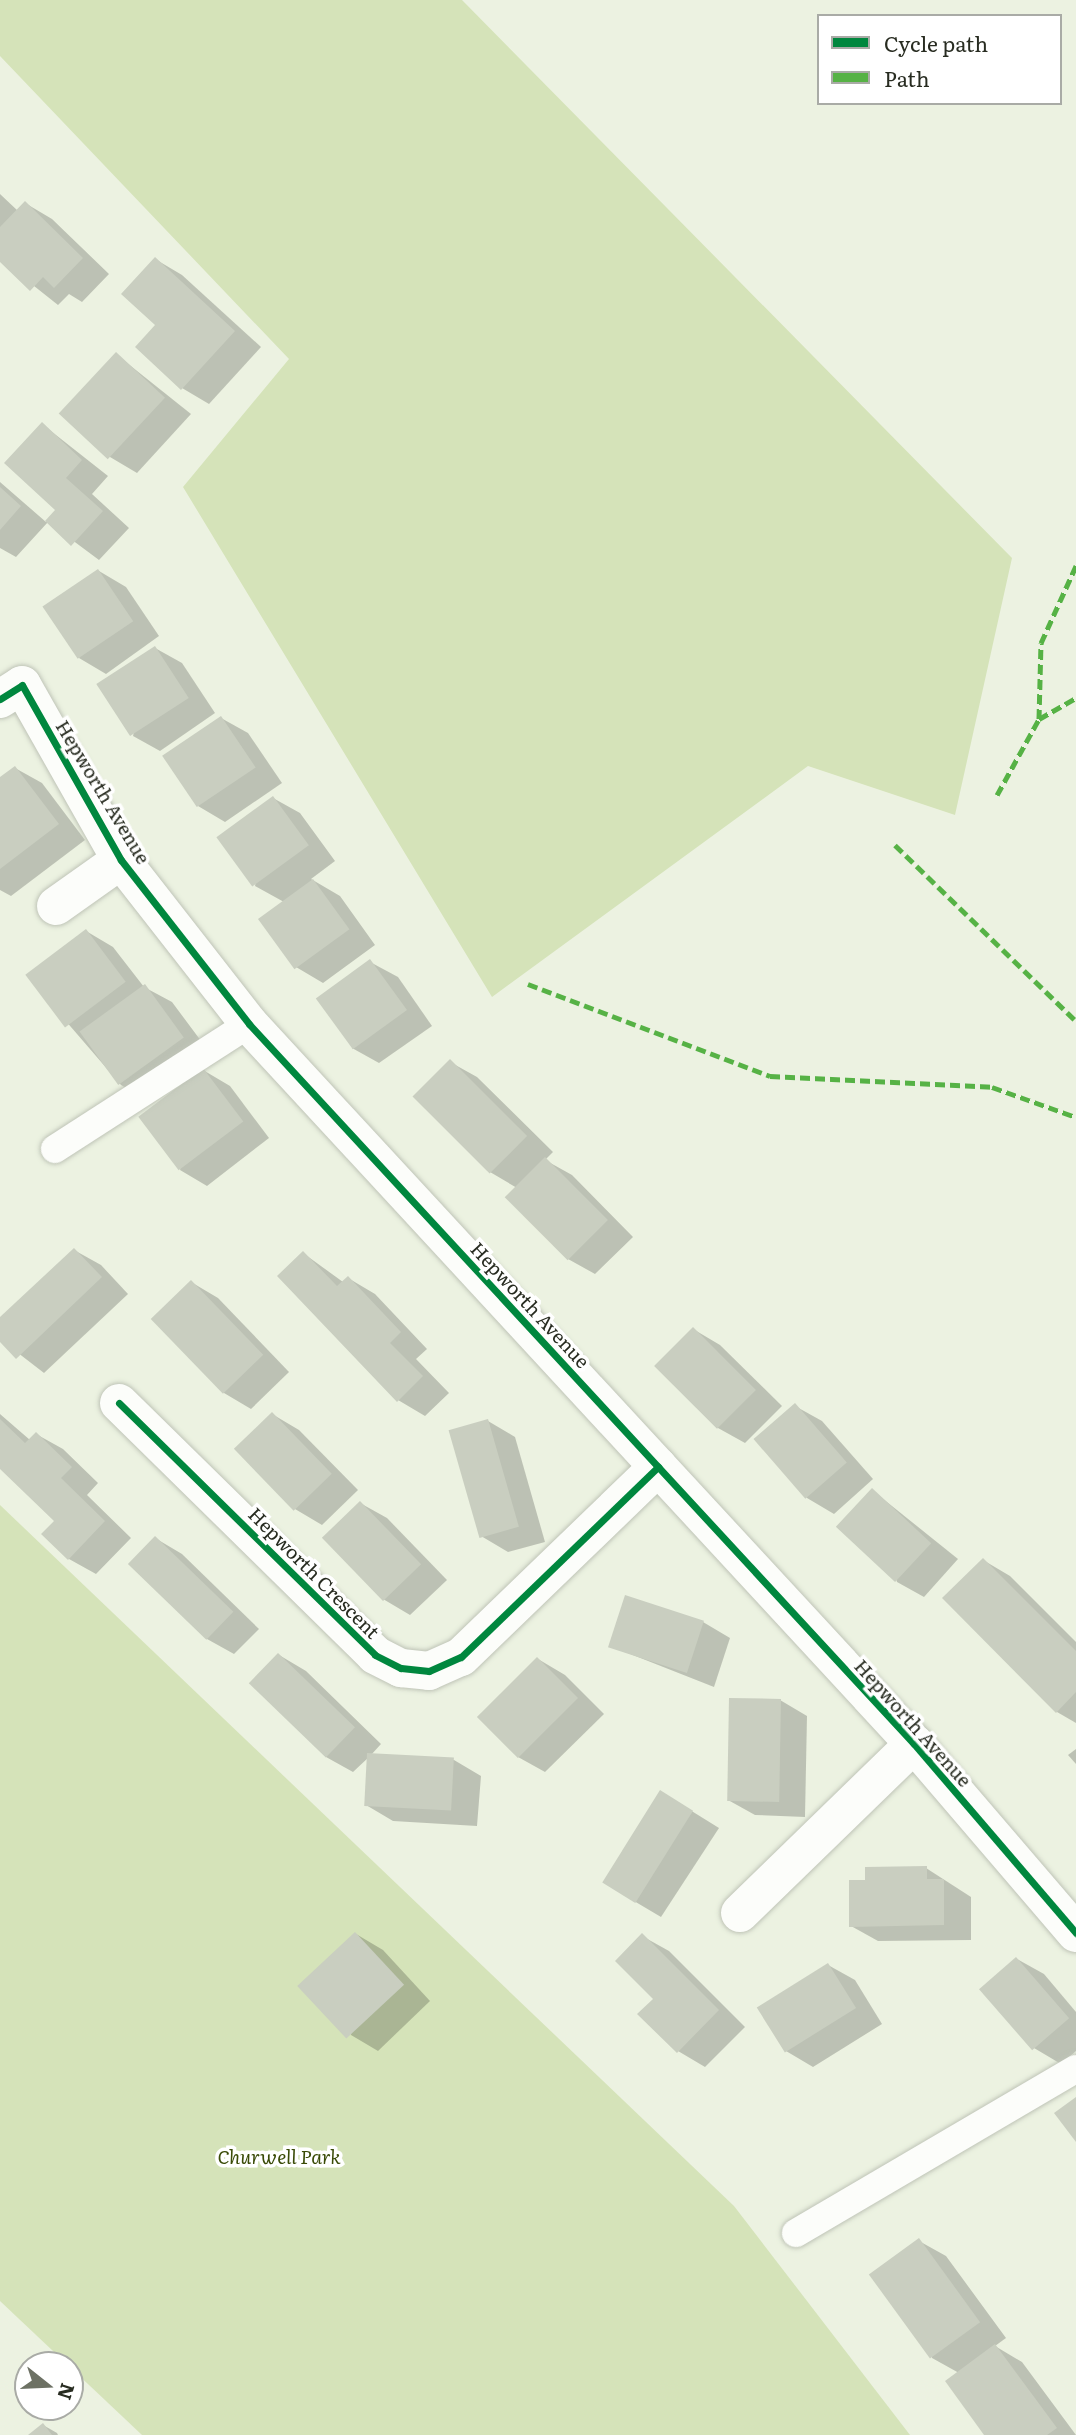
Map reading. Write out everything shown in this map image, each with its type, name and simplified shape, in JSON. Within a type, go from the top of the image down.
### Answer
[{"type":"street","name":"Hepworth Avenue","points":[[0,699],[22,685],[121,860],[248,1024],[914,1744],[1076,1933]]},
{"type":"street","points":[[56,906],[121,860]]},
{"type":"street","name":"Hepworth Crescent","points":[[119,1403],[374,1655],[401,1668],[429,1671],[461,1657],[659,1467]]},
{"type":"street","name":"Hepworth Avenue","points":[[740,1913],[914,1744]]},
{"type":"lane","points":[[55,1149],[248,1024]]},
{"type":"lane","points":[[796,2233],[1076,2069]]},
{"type":"green space","points":[[0,0],[462,0],[1012,558],[955,815],[808,766],[492,997],[183,487],[289,359],[0,56]]},
{"type":"green space","name":"Churwell Park","points":[[0,1505],[734,2206],[910,2435],[142,2435],[84,2380],[84,2351],[53,2351],[0,2301]]},
{"type":"building","points":[[25,201],[83,258],[54,288],[43,277],[30,291],[0,262],[0,227]]},
{"type":"building","points":[[155,257],[235,331],[181,390],[135,347],[155,325],[121,294]]},
{"type":"building","points":[[116,352],[165,398],[108,459],[59,413]]},
{"type":"building","points":[[42,422],[82,460],[66,478],[103,511],[71,546],[45,521],[55,510],[4,463]]},
{"type":"building","points":[[0,487],[21,506],[0,530]]},
{"type":"building","points":[[98,569],[133,621],[78,659],[42,606]]},
{"type":"building","points":[[155,646],[189,698],[130,736],[96,684]]},
{"type":"building","points":[[221,716],[256,767],[197,807],[162,756]]},
{"type":"building","points":[[15,766],[59,824],[0,869],[0,777]]},
{"type":"building","points":[[273,796],[309,845],[252,886],[216,837]]},
{"type":"building","points":[[313,879],[349,929],[294,969],[258,919]]},
{"type":"building","points":[[86,929],[126,982],[65,1027],[25,975]]},
{"type":"building","points":[[370,959],[407,1010],[353,1049],[316,998]]},
{"type":"building","points":[[145,984],[184,1037],[118,1085],[79,1032]]},
{"type":"building","points":[[450,1059],[527,1136],[490,1174],[413,1096]]},
{"type":"building","points":[[203,1068],[243,1122],[179,1170],[138,1117]]},
{"type":"building","points":[[545,1157],[608,1220],[568,1260],[505,1197]]},
{"type":"building","points":[[74,1248],[102,1277],[16,1359],[0,1342],[0,1317]]},
{"type":"building","points":[[303,1251],[337,1286],[348,1276],[401,1332],[390,1343],[423,1376],[397,1402],[277,1276]]},
{"type":"building","points":[[191,1280],[263,1355],[223,1394],[151,1319]]},
{"type":"building","points":[[693,1327],[756,1390],[717,1429],[654,1366]]},
{"type":"building","points":[[795,1403],[847,1463],[805,1499],[753,1439]]},
{"type":"building","points":[[272,1412],[332,1474],[294,1511],[234,1449]]},
{"type":"building","points":[[0,1419],[25,1443],[36,1432],[72,1467],[61,1478],[105,1521],[68,1560],[41,1534],[54,1521],[0,1469]]},
{"type":"building","points":[[488,1419],[519,1527],[479,1538],[449,1430]]},
{"type":"building","points":[[872,1488],[931,1543],[895,1582],[836,1527]]},
{"type":"building","points":[[360,1501],[421,1564],[383,1601],[322,1538]]},
{"type":"building","points":[[155,1536],[233,1612],[206,1640],[128,1564]]},
{"type":"building","points":[[983,1558],[1076,1651],[1076,1692],[1056,1713],[942,1598]]},
{"type":"building","points":[[625,1595],[704,1621],[687,1673],[608,1647]]},
{"type":"building","points":[[278,1653],[355,1727],[326,1758],[249,1683]]},
{"type":"building","points":[[537,1657],[578,1698],[518,1758],[477,1717]]},
{"type":"building","points":[[729,1698],[781,1699],[779,1802],[727,1801]]},
{"type":"building","points":[[367,1753],[454,1758],[451,1810],[364,1806]]},
{"type":"building","points":[[660,1790],[693,1811],[635,1903],[602,1882]]},
{"type":"building","points":[[927,1866],[927,1879],[944,1879],[944,1925],[849,1927],[849,1880],[865,1880],[865,1867]]},
{"type":"building","points":[[355,1932],[404,1985],[346,2039],[297,1986]]},
{"type":"building","points":[[642,1933],[719,2010],[677,2053],[637,2014],[653,1999],[615,1961]]},
{"type":"building","points":[[1016,1957],[1069,2018],[1032,2050],[979,1989]]},
{"type":"building","points":[[828,1963],[856,2008],[785,2052],[757,2008]]},
{"type":"building","points":[[1076,2097],[1076,2142],[1054,2113]]},
{"type":"building","points":[[919,2238],[980,2322],[930,2359],[869,2274]]},
{"type":"building","points":[[995,2344],[1057,2428],[1047,2435],[984,2435],[945,2381]]},
{"type":"building","points":[[43,2423],[52,2435],[28,2435]]},
{"type":"marked path","points":[[997,795],[1039,719],[1041,643],[1076,566]]},
{"type":"marked path","points":[[1039,719],[1076,698]]},
{"type":"marked path","points":[[895,845],[1076,1021]]},
{"type":"marked path","points":[[528,984],[770,1076],[992,1087],[1076,1117]]},
{"type":"cycle path","points":[[0,699],[22,685],[121,860],[249,1024],[914,1744],[1076,1933]]},
{"type":"cycle path","points":[[119,1403],[375,1655],[401,1668],[429,1671],[461,1657],[658,1467]]}]
